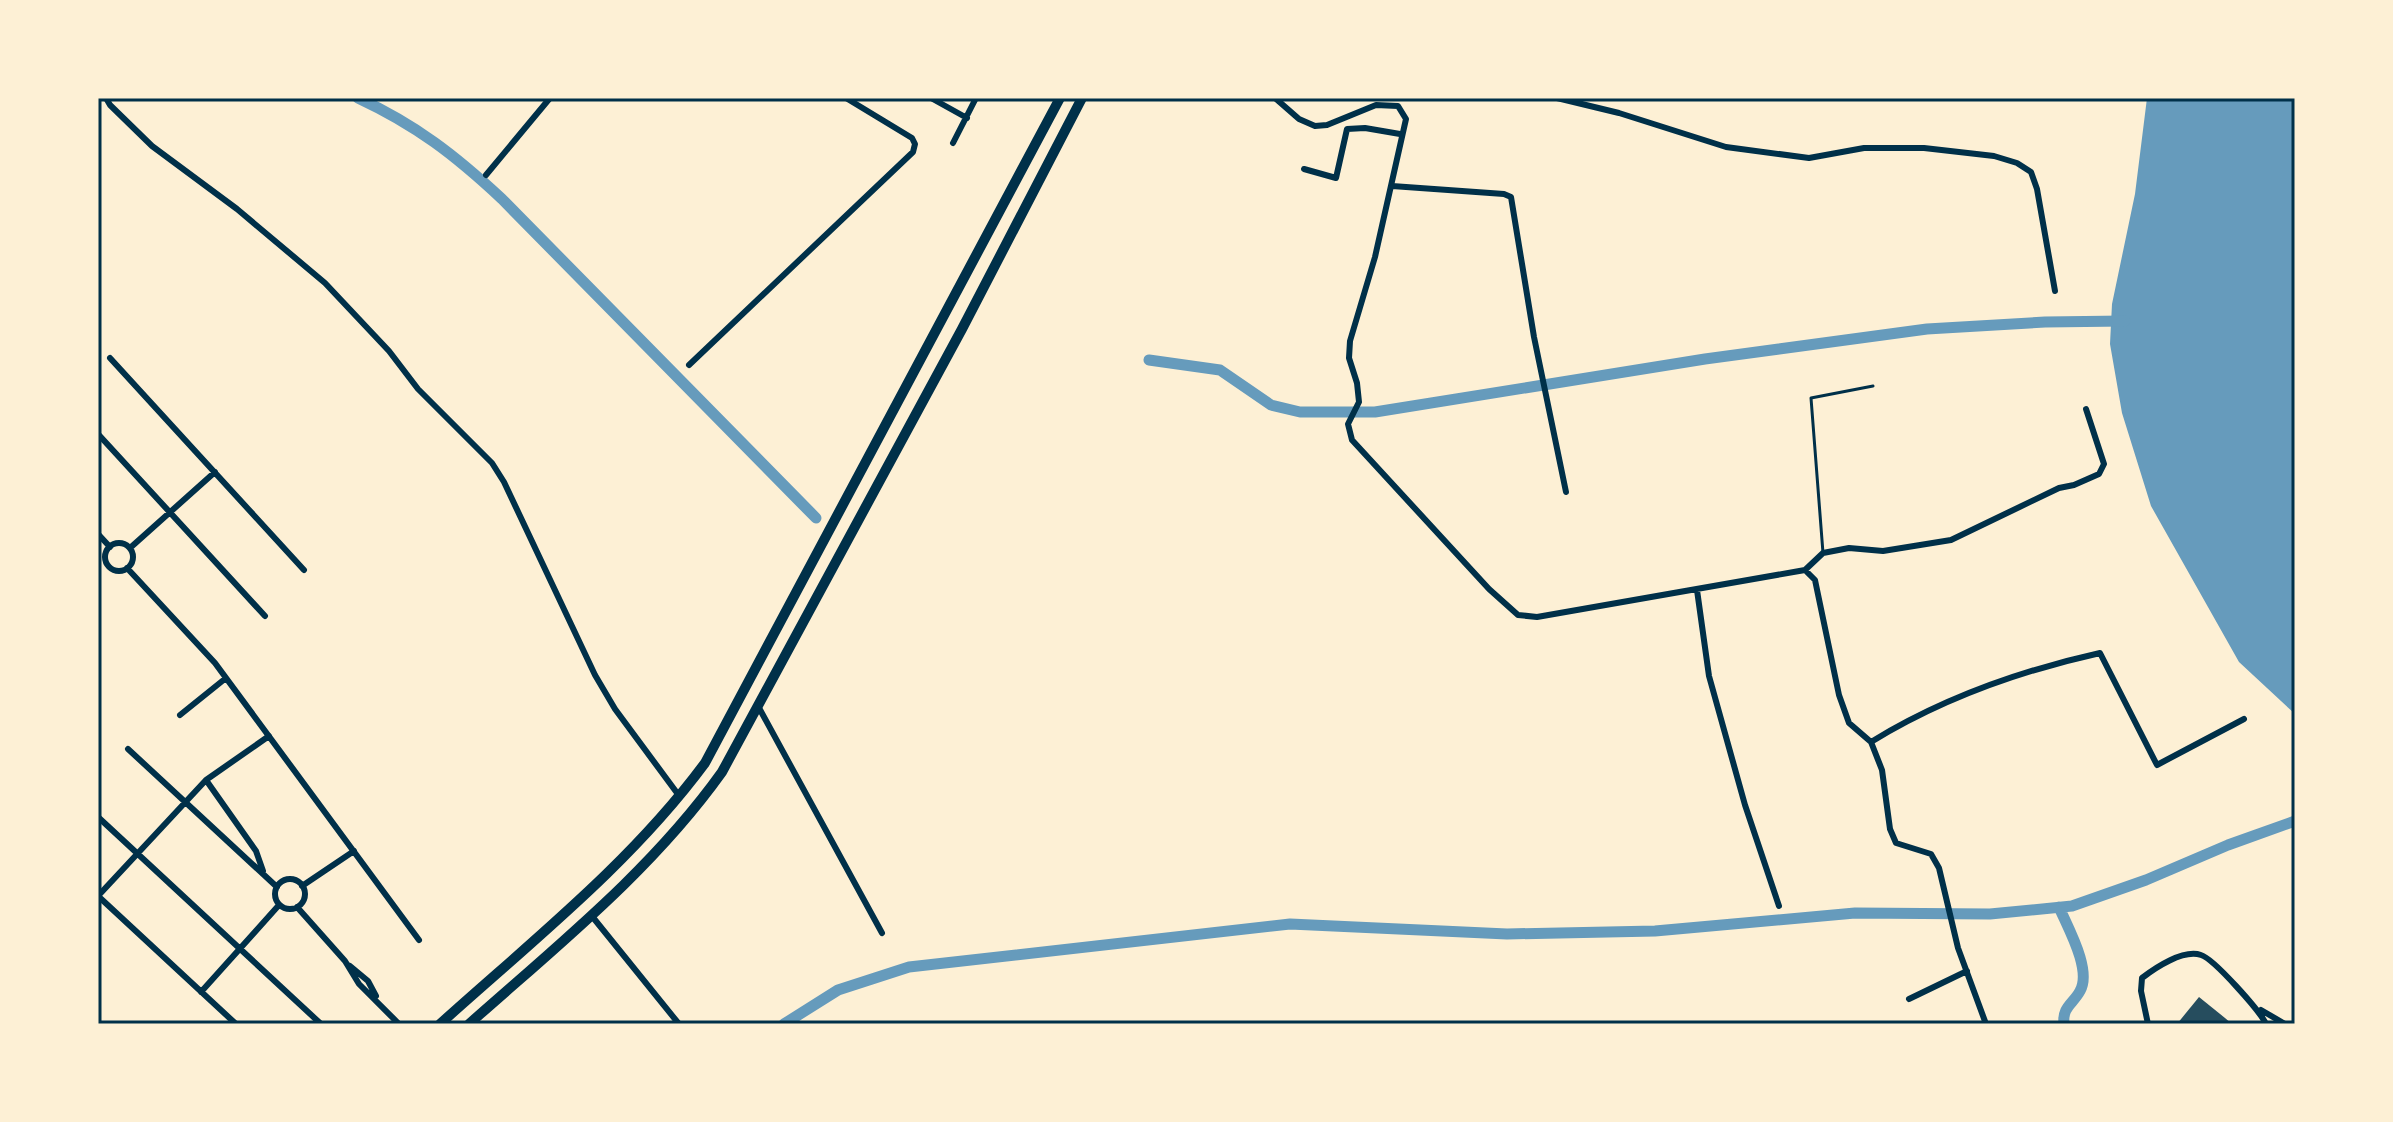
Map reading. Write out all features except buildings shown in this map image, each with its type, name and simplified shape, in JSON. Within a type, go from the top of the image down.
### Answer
[{"type":"main road","points":[[440,1024],[630,852],[680,797],[705,763],[1058,99],[1080,103],[962,329],[722,772],[693,812],[653,857],[469,1024]]},
{"type":"street","points":[[106,98],[152,146],[237,209],[325,283],[389,351],[418,389],[492,463],[504,482],[595,675],[615,709],[680,797]]},
{"type":"street","points":[[486,175],[550,98]]},
{"type":"street","points":[[689,365],[913,152],[915,144],[912,138],[846,98]]},
{"type":"street","points":[[931,98],[967,118]]},
{"type":"street","points":[[953,143],[976,98]]},
{"type":"street","points":[[1275,98],[1299,119],[1315,126],[1346,117],[1374,101],[1398,106],[1404,113],[1406,119],[1400,134],[1392,186],[1350,341],[1349,358],[1359,402],[1348,424],[1352,440],[1489,589],[1518,615],[1537,617],[1805,570],[1823,553],[1849,548],[1883,551],[1951,540],[2059,488],[2099,474],[2104,464],[2086,409]]},
{"type":"street","points":[[1557,98],[1619,113],[1726,147],[1809,158],[1864,148],[1924,148],[1982,154],[2017,163],[2031,172],[2037,189],[2055,291]]},
{"type":"street","points":[[1304,169],[1336,178],[1347,129],[1346,117]]},
{"type":"street","points":[[1347,129],[1365,128],[1400,134]]},
{"type":"street","points":[[1392,186],[1511,197],[1534,337],[1566,492]]},
{"type":"street","points":[[110,358],[304,570]]},
{"type":"street","points":[[98,434],[265,616]]},
{"type":"street","points":[[130,548],[215,472]]},
{"type":"street","points":[[98,534],[110,547]]},
{"type":"street","points":[[118,543],[130,548],[133,557],[127,568],[114,569],[107,564],[106,555],[110,547],[118,543]]},
{"type":"street","points":[[127,568],[226,678],[419,940]]},
{"type":"street","points":[[1805,570],[1815,580],[1839,695],[1849,723],[1871,742],[1882,770],[1890,829],[1896,843],[1931,854],[1939,868],[1958,948],[1986,1024]]},
{"type":"street","points":[[1697,590],[1709,676],[1745,805],[1779,906]]},
{"type":"street","points":[[1871,742],[1930,710],[1983,687],[2035,669],[2100,653],[2157,765],[2244,719]]},
{"type":"street","points":[[180,715],[226,678]]},
{"type":"street","points":[[758,706],[882,933]]},
{"type":"street","points":[[236,1024],[98,896],[206,780],[269,736]]},
{"type":"street","points":[[128,749],[277,887]]},
{"type":"street","points":[[206,780],[256,851],[264,873]]},
{"type":"street","points":[[98,817],[321,1024]]},
{"type":"street","points":[[302,886],[354,851]]},
{"type":"street","points":[[289,880],[302,886],[303,900],[297,907],[288,909],[279,905],[275,896],[277,887],[289,880]]},
{"type":"street","points":[[201,992],[279,905]]},
{"type":"street","points":[[297,907],[345,961],[368,981],[377,1000],[399,1024]]},
{"type":"street","points":[[591,915],[679,1024]]},
{"type":"street","points":[[2148,1024],[2141,991],[2142,978],[2188,954],[2200,954],[2211,961],[2259,1009],[2285,1024]]},
{"type":"street","points":[[1909,999],[1967,971]]},
{"type":"street","points":[[2259,1009],[2266,1024]]},
{"type":"lane","points":[[1823,553],[1811,398],[1873,386]]},
{"type":"water","points":[[2147,98],[2295,98],[2295,714],[2239,662],[2151,506],[2122,413],[2110,344],[2112,304],[2135,194]]},
{"type":"waterway","points":[[358,98],[434,142],[502,199],[816,518]]},
{"type":"waterway","points":[[1149,360],[1220,370],[1271,405],[1300,412],[1375,412],[1705,359],[1927,329],[2125,321]]},
{"type":"waterway","points":[[784,1024],[838,990],[909,967],[1290,924],[1507,934],[1655,931],[1855,913],[1990,914],[2072,906],[2295,821]]},
{"type":"waterway","points":[[2059,907],[2083,972],[2080,991],[2066,1010],[2064,1024]]}]
